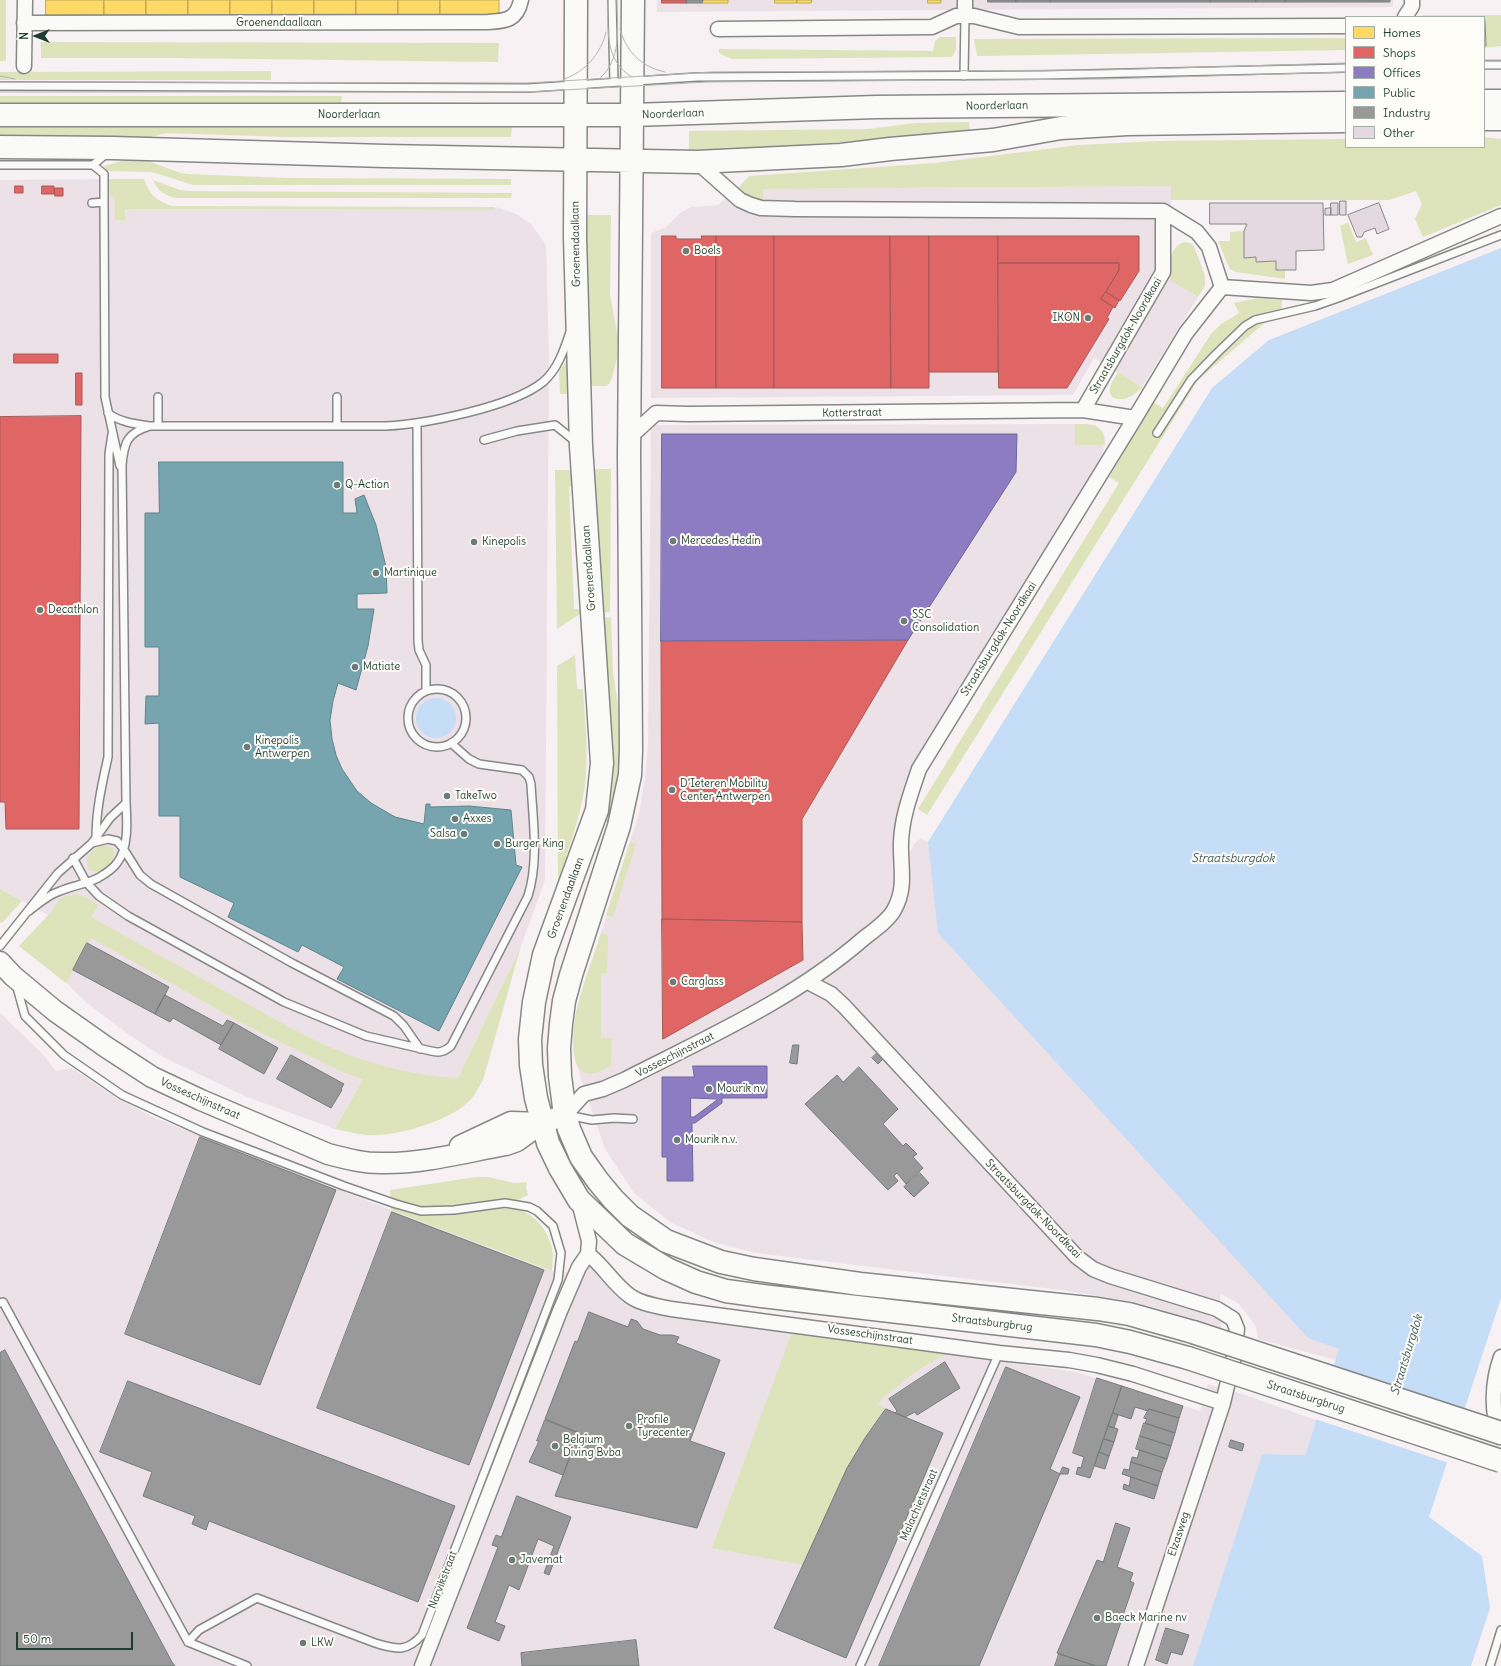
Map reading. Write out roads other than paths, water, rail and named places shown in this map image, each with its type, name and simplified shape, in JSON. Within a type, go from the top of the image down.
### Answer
[{"type":"main road","name":"Groenendaallaan","points":[[542,1123],[536,1098],[530,1057],[532,1016],[536,987],[544,955],[592,828],[597,810],[602,763],[580,446],[575,237],[576,0]]},
{"type":"main road","points":[[633,0],[623,81],[632,115],[630,343],[632,724],[630,776],[619,826],[584,932],[564,1001],[559,1048],[560,1076],[565,1115],[573,1141],[588,1169],[613,1199],[630,1216],[666,1241],[721,1262],[754,1269],[860,1284],[1098,1309],[1135,1316],[1201,1335],[1501,1433]]},
{"type":"main road","points":[[1485,101],[1501,101]]},
{"type":"main road","name":"Noorderlaan","points":[[0,115],[632,115],[876,108],[1345,102]]},
{"type":"main road","points":[[1485,120],[1501,119]]},
{"type":"main road","points":[[0,147],[113,148],[385,156],[697,162],[841,155],[890,148],[993,140],[1061,128],[1127,124],[1345,121]]},
{"type":"main road","name":"Straatsburgbrug","points":[[542,1123],[548,1143],[560,1168],[579,1200],[625,1244],[696,1282],[726,1291],[1096,1335],[1130,1342],[1188,1358],[1501,1461]]},
{"type":"street","points":[[24,66],[25,0]]},
{"type":"street","name":"Groenendaallaan","points":[[24,23],[488,22],[508,20],[519,8],[521,0]]},
{"type":"street","points":[[965,0],[965,16]]},
{"type":"street","points":[[718,29],[932,27],[956,16],[974,16],[1019,27],[1345,26]]},
{"type":"street","points":[[697,162],[740,200],[761,208],[795,210],[1163,211],[1197,232],[1208,247],[1222,287],[1311,293],[1333,290],[1501,216]]},
{"type":"street","name":"Straatsburgdok-Noordkaai","points":[[1135,418],[1083,410],[1163,272],[1163,211]]},
{"type":"street","name":"Straatsburgdok-Noordkaai","points":[[902,872],[901,842],[904,813],[919,769],[1186,333],[1222,287]]},
{"type":"street","name":"Kotterstraat","points":[[630,437],[656,413],[688,414],[1083,410]]},
{"type":"street","name":"Vosseschijnstraat","points":[[7,969],[55,1012],[106,1047],[152,1077],[201,1100],[328,1154],[348,1160],[384,1163],[431,1159],[511,1122],[542,1123],[565,1115],[584,1094],[603,1089],[624,1080],[753,1015],[808,982],[857,944],[894,911],[902,891],[902,872]]},
{"type":"street","name":"Straatsburgdok-Noordkaai","points":[[808,982],[831,994],[844,1006],[1077,1257],[1092,1269],[1217,1309],[1233,1318],[1237,1329],[1234,1356],[1223,1403]]},
{"type":"street","points":[[579,1200],[589,1241],[588,1254]]},
{"type":"street","name":"Vosseschijnstraat","points":[[588,1254],[597,1261],[630,1296],[643,1303],[671,1309],[1098,1365],[1133,1374],[1223,1403]]},
{"type":"street","name":"Narvikstraat","points":[[422,1666],[560,1311],[579,1266],[588,1254]]},
{"type":"street","points":[[1501,1357],[1494,1387],[1494,1410],[1497,1428],[1501,1439]]},
{"type":"street","name":"Elzasweg","points":[[1136,1666],[1223,1403]]},
{"type":"lane","points":[[612,0],[623,81]]},
{"type":"lane","points":[[964,76],[965,16]]},
{"type":"lane","points":[[1485,65],[1501,65]]},
{"type":"lane","points":[[0,86],[528,88],[697,77],[786,75],[964,76],[1178,73],[1345,68]]},
{"type":"lane","points":[[93,165],[113,148]]},
{"type":"lane","points":[[0,165],[93,165],[104,174],[104,383],[112,434],[123,480]]},
{"type":"lane","points":[[92,203],[104,202]]},
{"type":"lane","points":[[1157,433],[1191,380],[1229,341],[1245,326],[1255,320],[1315,306],[1501,235]]},
{"type":"lane","points":[[108,413],[113,417],[124,421],[154,426],[386,426],[438,419],[502,402],[542,382],[555,368],[562,355],[577,309]]},
{"type":"lane","points":[[154,426],[158,397]]},
{"type":"lane","points":[[337,397],[337,426]]},
{"type":"lane","points":[[416,423],[418,641],[419,650],[426,665],[426,691]]},
{"type":"lane","points":[[484,440],[517,431],[555,425],[580,446]]},
{"type":"lane","points":[[29,911],[47,897],[58,891],[86,882],[109,872],[118,863],[123,848],[127,818],[123,480],[124,451],[127,441],[134,433],[154,426]]},
{"type":"lane","points":[[94,840],[99,800],[108,757],[109,454],[112,434]]},
{"type":"lane","points":[[441,689],[449,692],[461,702],[465,717],[464,724],[462,732],[451,743],[444,746],[428,745],[415,737],[411,730],[408,715],[410,707],[419,695],[426,691],[441,689]]},
{"type":"lane","points":[[73,858],[86,882],[99,896],[128,916],[284,1002],[366,1036],[420,1049],[438,1052],[445,1051],[450,1046],[528,896],[532,882],[534,849],[532,784],[529,777],[522,770],[479,764],[469,759],[451,743]]},
{"type":"lane","points":[[0,946],[58,873],[94,840],[110,818],[126,803]]},
{"type":"lane","points":[[94,840],[117,841],[140,875],[150,884],[292,963],[394,1016],[404,1026],[420,1049]]},
{"type":"lane","name":"Narvikstraat","points":[[7,969],[25,1016],[64,1056],[122,1094],[204,1132],[344,1186],[421,1211],[454,1210],[505,1202],[529,1207],[537,1211],[553,1226],[561,1253],[558,1280],[422,1635],[414,1644],[403,1649],[375,1643],[257,1598],[198,1630],[188,1642]]},
{"type":"lane","points":[[565,1115],[592,1120],[614,1118],[633,1119]]},
{"type":"lane","points":[[0,1303],[3,1302],[188,1642],[247,1666]]},
{"type":"lane","name":"Malachietstraat","points":[[860,1666],[999,1353]]},
{"type":"lane","points":[[1490,1666],[1501,1630]]},
{"type":"water","name":"Straatsburgdok","points":[[1501,248],[1501,1298],[1429,1517],[1482,1556],[1490,1608],[1471,1666],[1193,1666],[1262,1454],[1305,1455],[1339,1349],[1308,1338],[938,933],[928,842],[1212,388],[1269,340]]},
{"type":"water","points":[[436,698],[450,704],[456,718],[450,732],[436,738],[422,732],[416,718],[422,704]]},
{"type":"tram line","points":[[608,0],[608,32],[612,53],[616,62],[632,77]]},
{"type":"tram line","points":[[598,80],[612,63],[615,53],[618,33],[617,0]]},
{"type":"tram line","points":[[620,29],[626,45],[636,57],[649,66],[665,72]]},
{"type":"tram line","points":[[564,79],[579,72],[591,61],[600,48],[606,32]]},
{"type":"tram line","points":[[1485,60],[1501,60]]},
{"type":"tram line","points":[[0,82],[528,83],[712,72],[1104,70],[1345,63]]},
{"type":"tram line","points":[[1485,69],[1501,69]]},
{"type":"tram line","points":[[0,92],[528,92],[707,82],[1105,79],[1345,72]]},
{"type":"tram line","points":[[0,76],[15,79]]},
{"type":"place","name":"Boels","points":[[686,251]]},
{"type":"place","name":"IKON","points":[[1088,318]]},
{"type":"place","name":"Q-Action","points":[[337,485]]},
{"type":"place","name":"Mercedes Hedin","points":[[673,541]]},
{"type":"place","name":"Kinepolis","points":[[474,542]]},
{"type":"place","name":"Martinique","points":[[376,573]]},
{"type":"place","name":"Decathlon","points":[[40,610]]},
{"type":"place","name":"SSC Consolidation","points":[[904,621]]},
{"type":"place","name":"Matiate","points":[[355,667]]},
{"type":"place","name":"Kinepolis Antwerpen","points":[[247,747]]},
{"type":"place","name":"D’Ieteren Mobility Center Antwerpen","points":[[672,790]]},
{"type":"place","name":"TakeTwo","points":[[447,796]]},
{"type":"place","name":"Axxes","points":[[455,819]]},
{"type":"place","name":"Salsa","points":[[464,834]]},
{"type":"place","name":"Burger King","points":[[497,844]]},
{"type":"place","name":"Carglass","points":[[673,982]]},
{"type":"place","name":"Mourik nv","points":[[709,1089]]},
{"type":"place","name":"Mourik n.v.","points":[[677,1140]]},
{"type":"place","name":"Profile Tyrecenter","points":[[629,1426]]},
{"type":"place","name":"Belgium Diving Bvba","points":[[555,1446]]},
{"type":"place","name":"Javemat","points":[[512,1560]]},
{"type":"place","name":"Baeck Marine nv","points":[[1097,1618]]},
{"type":"place","name":"LKW","points":[[303,1643]]}]
